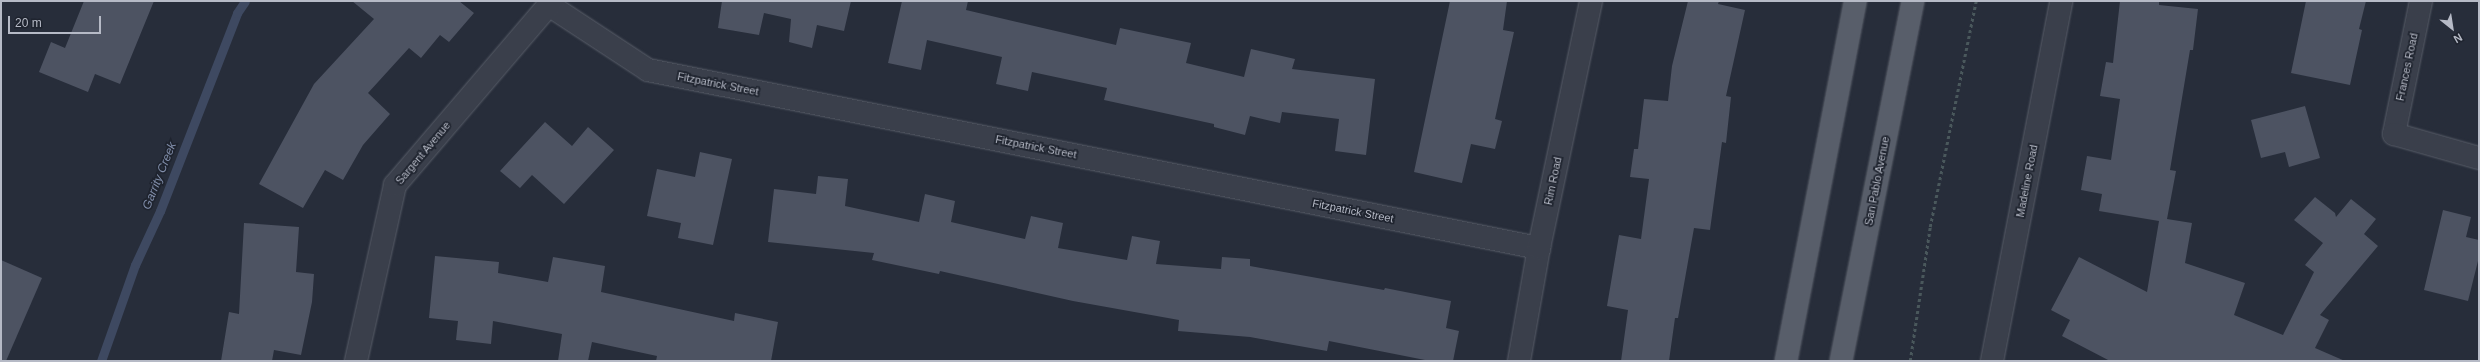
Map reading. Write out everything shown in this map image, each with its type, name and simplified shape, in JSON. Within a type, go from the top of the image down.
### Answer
[{"type":"main road","points":[[1786,361],[1855,1]]},
{"type":"main road","name":"San Pablo Avenue","points":[[1840,361],[1913,1]]},
{"type":"street","name":"Rim Road","points":[[1519,361],[1539,248],[1591,1]]},
{"type":"street","name":"Madeline Road","points":[[1992,361],[2061,1]]},
{"type":"street","name":"Frances Road","points":[[2421,1],[2394,134],[2479,158]]},
{"type":"street","name":"Fitzpatrick Street","points":[[551,3],[648,70],[1539,248]]},
{"type":"street","name":"Sargent Avenue","points":[[356,361],[395,186],[551,3]]},
{"type":"path","points":[[1910,361],[1930,227],[1976,1]]},
{"type":"building","points":[[84,1],[154,1],[120,84],[95,74],[88,92],[39,72],[51,42],[65,48]]},
{"type":"building","points":[[352,1],[459,1],[474,13],[449,42],[440,35],[421,58],[409,48],[368,93],[390,114],[363,145],[343,180],[325,170],[303,208],[259,184],[314,84],[374,19]]},
{"type":"building","points":[[722,1],[851,1],[844,31],[817,25],[812,48],[789,42],[791,19],[764,13],[759,35],[718,28]]},
{"type":"building","points":[[902,1],[968,1],[966,10],[1116,45],[1120,28],[1191,43],[1186,63],[1244,77],[1251,49],[1295,59],[1292,69],[1375,79],[1366,155],[1335,151],[1339,119],[1282,112],[1280,123],[1250,116],[1245,135],[1214,127],[1214,124],[1104,100],[1107,88],[1032,72],[1028,91],[996,84],[1002,57],[927,40],[921,70],[888,63]]},
{"type":"building","points":[[1450,1],[1507,1],[1503,30],[1514,32],[1495,119],[1502,121],[1495,149],[1471,144],[1462,183],[1414,172]]},
{"type":"building","points":[[1688,1],[1719,1],[1718,4],[1745,10],[1726,96],[1731,97],[1726,143],[1722,142],[1710,230],[1694,228],[1678,318],[1675,318],[1669,361],[1621,361],[1628,310],[1607,306],[1619,235],[1641,239],[1649,179],[1630,177],[1634,149],[1638,149],[1644,99],[1668,101],[1672,66]]},
{"type":"building","points":[[2120,1],[2159,1],[2159,5],[2198,9],[2193,50],[2190,50],[2170,170],[2176,171],[2167,219],[2192,223],[2185,263],[2245,283],[2234,315],[2283,335],[2314,272],[2305,265],[2323,243],[2294,220],[2315,197],[2335,213],[2336,217],[2351,199],[2376,219],[2364,234],[2378,246],[2320,315],[2329,320],[2315,348],[2345,361],[2110,361],[2062,336],[2070,320],[2051,310],[2079,257],[2147,292],[2159,221],[2099,211],[2102,194],[2081,190],[2087,156],[2111,160],[2120,99],[2100,96],[2106,62],[2113,63]]},
{"type":"building","points":[[2306,1],[2366,1],[2359,29],[2362,30],[2350,85],[2291,73]]},
{"type":"building","points":[[2305,106],[2320,158],[2289,167],[2285,152],[2261,158],[2251,120]]},
{"type":"building","points":[[545,122],[572,146],[588,127],[614,150],[564,204],[532,175],[520,188],[500,171]]},
{"type":"building","points":[[700,152],[732,159],[713,245],[678,238],[681,223],[647,216],[657,169],[695,177]]},
{"type":"building","points":[[818,176],[848,179],[845,206],[919,222],[925,194],[955,201],[951,222],[1025,239],[1031,216],[1063,223],[1058,248],[1127,260],[1132,236],[1160,241],[1156,264],[1221,269],[1222,257],[1250,259],[1250,266],[1384,290],[1385,288],[1451,301],[1446,328],[1459,331],[1453,361],[1430,361],[1329,341],[1327,351],[1250,337],[1178,331],[1179,320],[1073,301],[940,271],[939,274],[872,260],[874,253],[768,242],[774,189],[816,194]]},
{"type":"building","points":[[2443,210],[2471,217],[2466,237],[2479,240],[2479,257],[2468,301],[2424,290]]},
{"type":"building","points":[[244,223],[299,227],[296,272],[314,274],[312,302],[301,355],[274,350],[272,361],[221,361],[229,312],[239,314]]},
{"type":"building","points":[[435,256],[499,262],[498,273],[548,282],[553,257],[605,266],[601,292],[734,321],[735,313],[778,322],[771,361],[656,361],[657,356],[592,342],[588,361],[558,361],[562,334],[493,321],[491,344],[456,340],[458,321],[429,318]]},
{"type":"building","points":[[1,260],[42,278],[6,361],[1,361]]},
{"type":"waterway","name":"Garrity Creek","points":[[101,361],[135,265],[160,211],[237,13],[245,1]]}]
